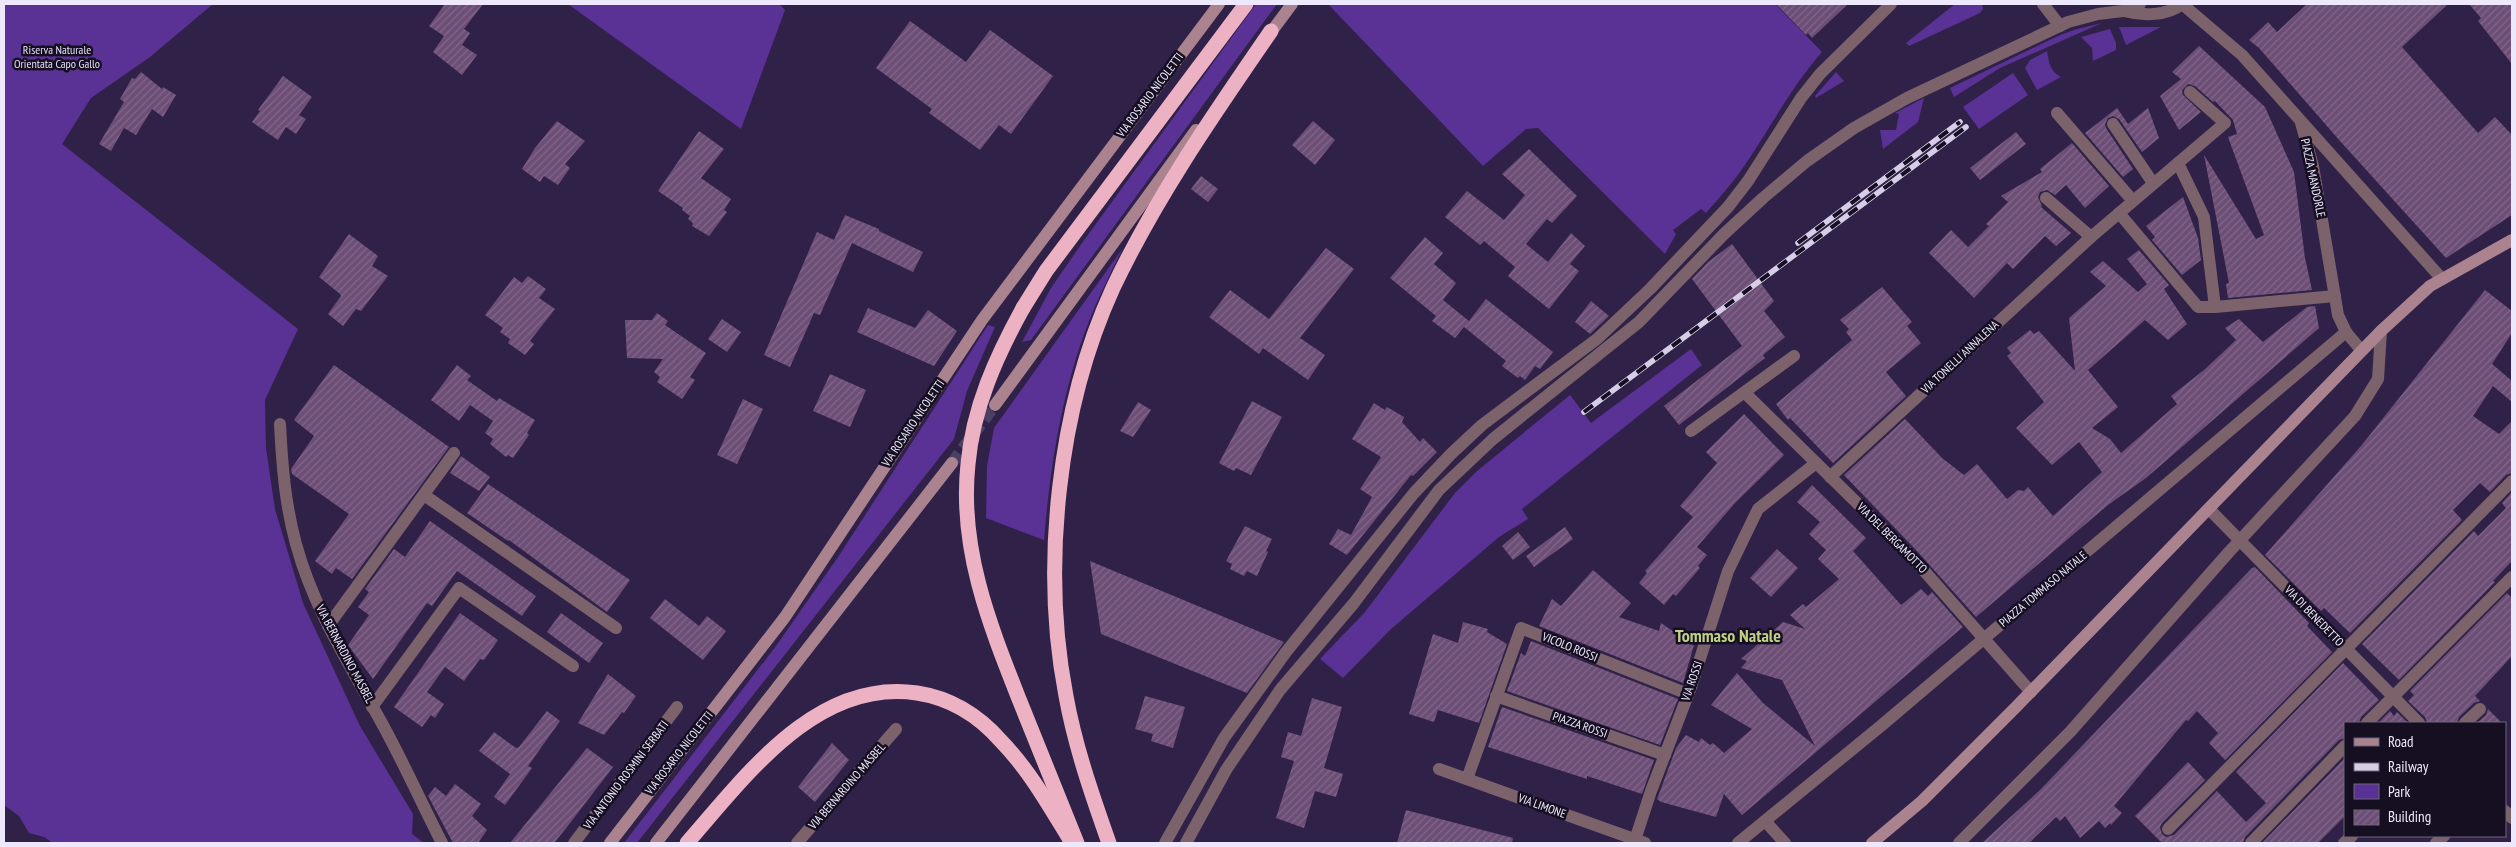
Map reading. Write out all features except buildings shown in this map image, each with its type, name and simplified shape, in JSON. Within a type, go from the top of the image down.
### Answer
[{"type":"highway","points":[[1077,843],[983,606],[967,530],[968,464],[979,405],[1003,344],[1022,308],[1046,271],[1246,4]]},
{"type":"highway","points":[[1109,843],[1089,786],[1066,696],[1055,599],[1056,537],[1062,472],[1082,378],[1096,331],[1113,290],[1162,195],[1205,127],[1271,31]]},
{"type":"highway","points":[[687,843],[755,767],[803,725],[840,703],[882,692],[904,691],[924,694],[948,702],[971,714],[1000,740],[1020,762],[1043,795],[1072,843]]},
{"type":"main road","name":"VIA ROSARIO NICOLETTI","points":[[610,843],[785,617],[982,320],[1219,4]]},
{"type":"main road","points":[[996,405],[1135,211],[1292,4]]},
{"type":"main road","points":[[1872,843],[1922,801],[2031,692],[2380,331],[2430,286],[2512,240]]},
{"type":"main road","points":[[656,843],[952,463]]},
{"type":"street","points":[[1165,843],[1224,738],[1295,641],[1414,493],[1482,425],[1597,339],[1650,289],[1728,207],[1748,181],[1801,98],[1820,74],[1891,4]]},
{"type":"street","points":[[2043,4],[2060,26]]},
{"type":"street","points":[[2124,11],[2140,4]]},
{"type":"street","points":[[1186,843],[1226,770],[1280,690],[1354,603],[1422,511],[1454,473],[1639,322],[1724,234],[1807,161],[1876,114],[2060,26],[2098,14],[2124,11],[2141,14],[2160,13],[2182,4],[2242,55],[2300,121]]},
{"type":"street","name":"VIA TONELLI ANNALENA","points":[[1830,477],[2091,237],[2225,123],[2190,92]]},
{"type":"street","points":[[2057,113],[2133,201]]},
{"type":"street","name":"PIAZZA MANDORLE","points":[[2300,121],[2442,279]]},
{"type":"street","name":"PIAZZA MANDORLE","points":[[2300,121],[2313,166],[2338,315],[2346,332],[2361,350]]},
{"type":"street","points":[[2112,124],[2153,184]]},
{"type":"street","points":[[2178,163],[2204,217],[2215,307]]},
{"type":"street","points":[[2046,198],[2091,237]]},
{"type":"street","points":[[2119,213],[2198,307],[2335,296]]},
{"type":"street","points":[[1959,843],[2070,732],[2240,541],[2355,416],[2378,379],[2380,331]]},
{"type":"street","name":"PIAZZA TOMMASO NATALE","points":[[1738,843],[2346,332]]},
{"type":"street","points":[[1690,432],[1794,356]]},
{"type":"street","name":"VIA DEL BERGAMOTTO","points":[[1744,393],[1911,556],[2031,692]]},
{"type":"street","name":"VIA BERNARDINO MASBEL","points":[[280,424],[283,484],[296,544],[328,626],[442,843]]},
{"type":"street","points":[[328,626],[454,453]]},
{"type":"street","name":"VIA ROSSI","points":[[1640,841],[1665,754],[1688,694],[1728,571],[1758,509],[1816,463]]},
{"type":"street","points":[[2168,829],[2512,481]]},
{"type":"street","points":[[424,495],[616,628]]},
{"type":"street","name":"VIA DI BENEDETTO","points":[[2209,509],[2418,722]]},
{"type":"street","points":[[2368,722],[2512,577]]},
{"type":"street","points":[[372,707],[460,588],[573,666]]},
{"type":"street","name":"VICOLO ROSSI","points":[[1496,696],[1521,628],[1688,694]]},
{"type":"street","points":[[1467,779],[1496,696]]},
{"type":"street","name":"PIAZZA ROSSI","points":[[1496,696],[1665,754]]},
{"type":"street","name":"VIA ANTONIO ROSMINI SERBATI","points":[[574,843],[677,707]]},
{"type":"street","points":[[2466,722],[2480,709]]},
{"type":"street","name":"VIA BERNARDINO MASBEL","points":[[798,843],[896,729]]},
{"type":"street","points":[[2251,843],[2344,747]]},
{"type":"street","name":"VIA LIMONE","points":[[1439,769],[1640,841]]},
{"type":"street","points":[[1765,821],[1785,843]]},
{"type":"green space","name":"Riserva Naturale Orientata Capo Gallo","points":[[4,4],[213,4],[150,57],[91,98],[62,144],[298,329],[265,400],[266,448],[275,509],[303,603],[360,726],[413,814],[412,834],[424,843],[53,843],[44,837],[29,833],[19,816],[4,805]]},
{"type":"green space","points":[[568,4],[779,4],[785,10],[741,129]]},
{"type":"green space","points":[[1256,4],[1277,4],[1031,340],[1022,342],[1051,288],[1082,243]]},
{"type":"green space","points":[[1328,4],[1775,4],[1822,52],[1792,91],[1734,180],[1706,213],[1701,209],[1673,230],[1676,234],[1665,254],[1538,128],[1526,129],[1483,166]]},
{"type":"green space","points":[[1955,4],[1982,4],[1983,9],[1980,13],[1909,46],[1906,43]]},
{"type":"green space","points":[[2102,23],[2000,68],[1954,97],[1950,88],[2060,35]]},
{"type":"green space","points":[[2119,27],[2161,27],[2126,45]]},
{"type":"green space","points":[[2110,29],[2116,43],[2116,50],[2093,61],[2092,48],[2081,37]]},
{"type":"green space","points":[[2047,51],[2052,69],[2061,77],[2037,90],[2025,68],[2030,60]]},
{"type":"green space","points":[[1836,72],[1844,81],[1816,98],[1815,96]]},
{"type":"green space","points":[[2013,73],[2028,95],[1979,129],[1963,107]]},
{"type":"green space","points":[[1924,98],[1918,122],[1883,149],[1880,130],[1896,130],[1899,114],[1895,113]]},
{"type":"green space","points":[[1123,248],[1089,321],[1071,374],[1054,457],[1044,540],[986,518],[987,466],[994,428]]},
{"type":"green space","points":[[988,325],[995,327],[967,391],[954,439],[637,843],[624,843],[776,646],[838,557]]},
{"type":"green space","points":[[1691,349],[1702,365],[1522,509],[1528,519],[1499,537],[1391,629],[1343,678],[1320,659],[1365,612],[1455,493],[1477,471],[1570,395],[1591,423]]},
{"type":"tunnel","points":[[952,463],[995,405]]},
{"type":"railway","points":[[1798,243],[1960,122]]},
{"type":"railway","points":[[1584,412],[1966,127]]},
{"type":"district","name":"Tommaso Natale","points":[[1728,636]]}]
